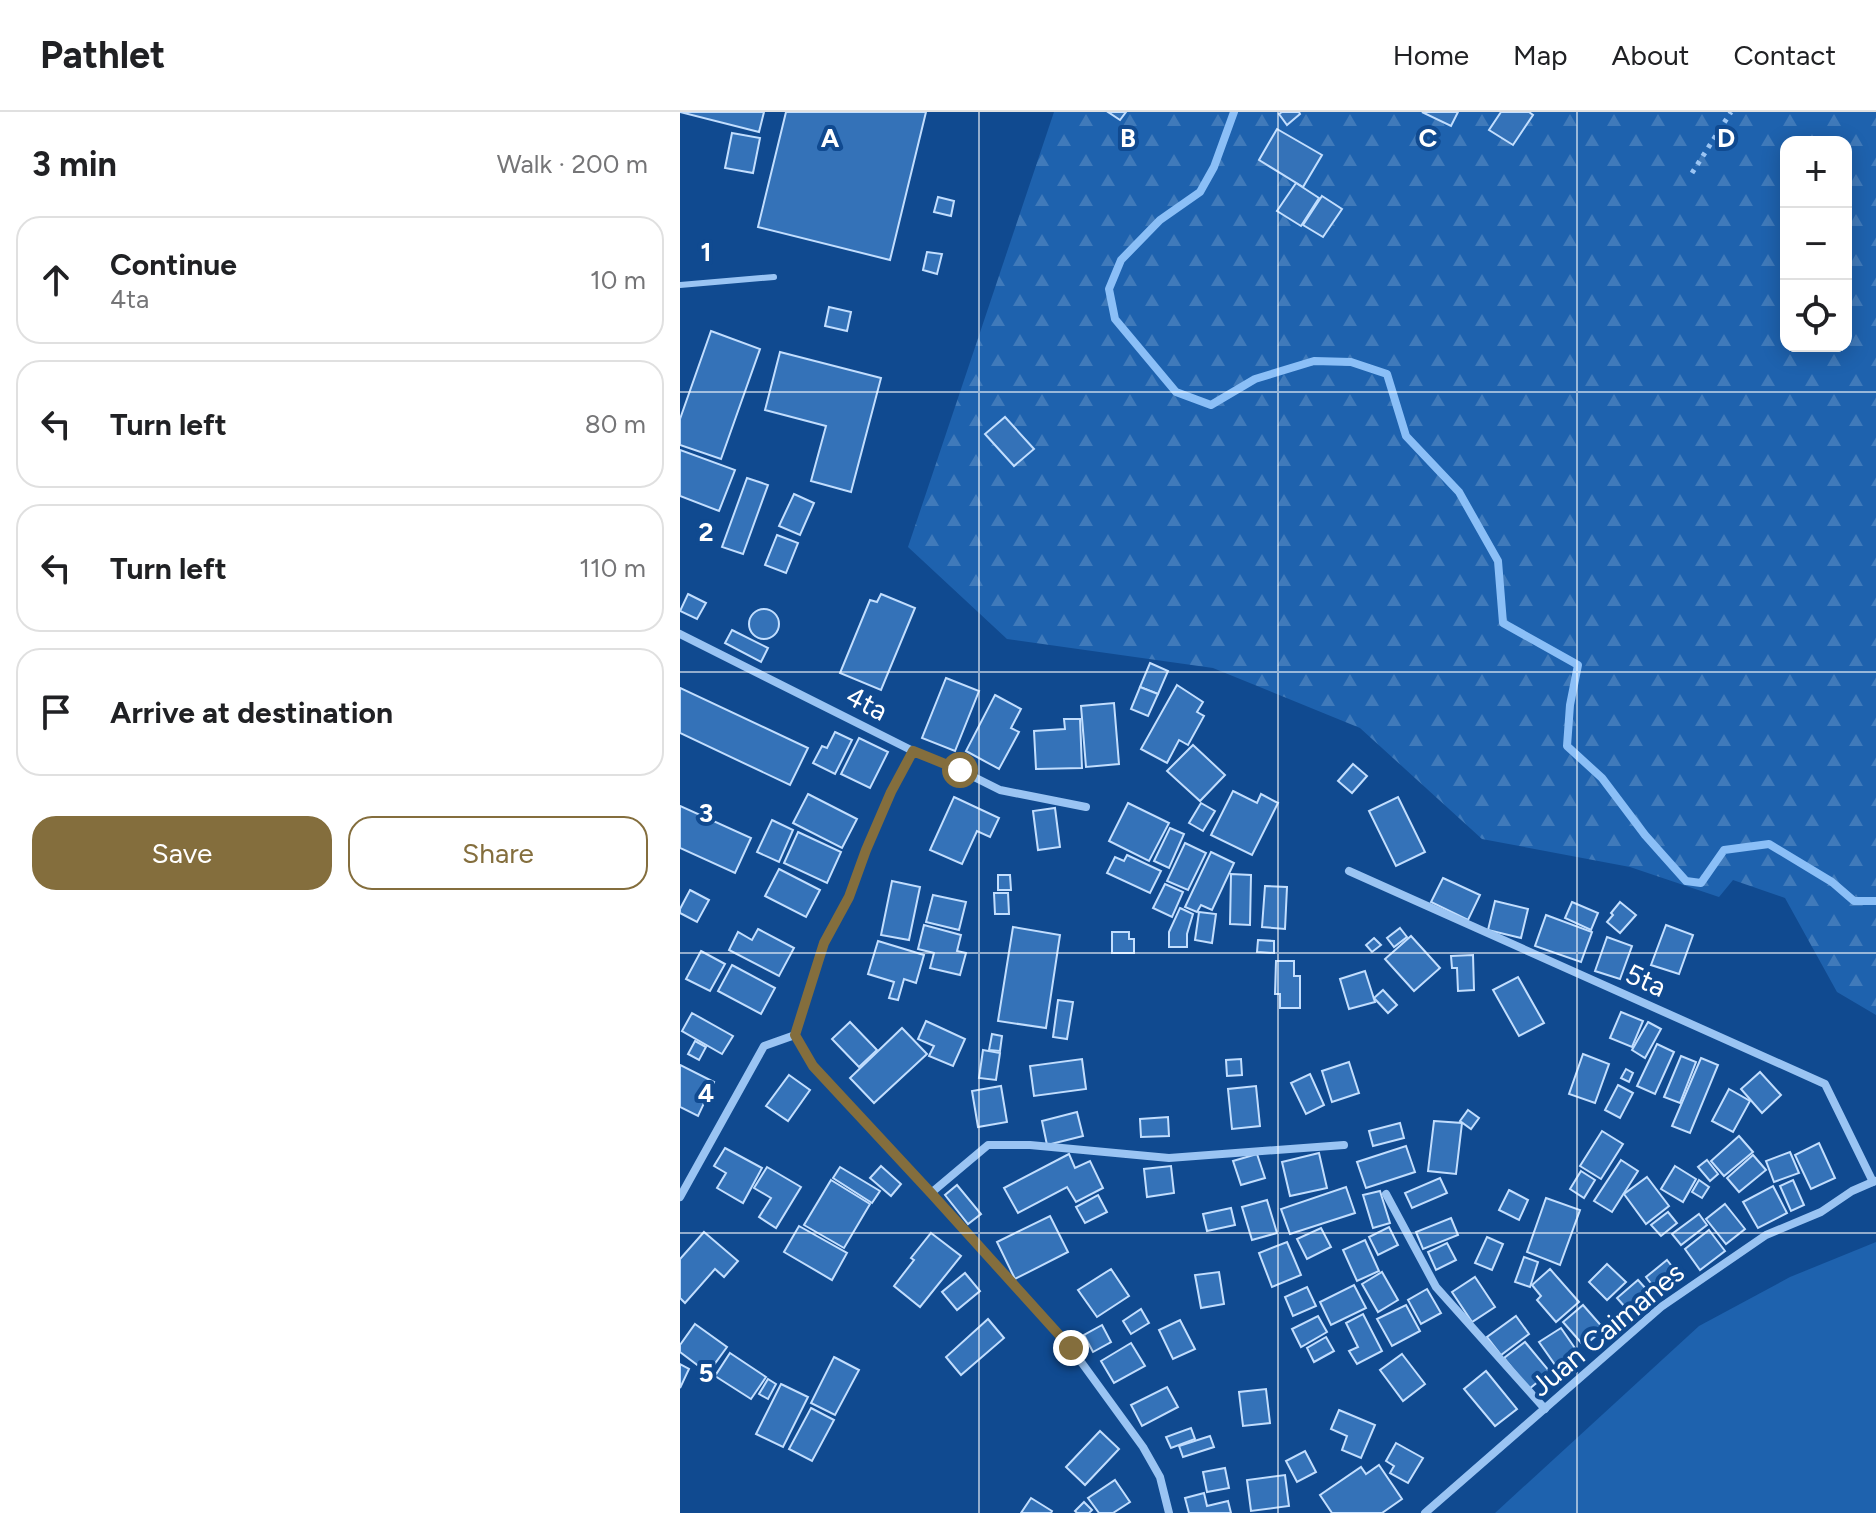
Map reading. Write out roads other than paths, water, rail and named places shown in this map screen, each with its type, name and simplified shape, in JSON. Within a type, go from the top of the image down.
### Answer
[{"type":"street","name":"4ta","points":[[680,634],[913,751],[1000,790],[1086,807]]},
{"type":"street","points":[[913,751],[891,792],[849,897],[824,943],[795,1035],[813,1066],[1080,1360],[1143,1447],[1160,1477],[1169,1513]]},
{"type":"street","name":"5ta","points":[[1349,871],[1825,1084],[1875,1182]]},
{"type":"street","points":[[680,1197],[764,1046],[795,1035]]},
{"type":"street","points":[[931,1193],[988,1145],[1030,1145],[1169,1158],[1344,1145]]},
{"type":"street","name":"Juan Caimanes","points":[[1425,1513],[1661,1307],[1766,1235],[1821,1212],[1852,1191],[1875,1182]]},
{"type":"street","points":[[1386,1194],[1436,1287],[1545,1409]]},
{"type":"lane","points":[[680,285],[774,277]]},
{"type":"waterway","points":[[1234,112],[1214,167],[1200,192],[1160,220],[1121,260],[1109,289],[1115,319],[1176,392],[1211,405],[1255,379],[1314,361],[1351,362],[1387,374],[1406,436],[1459,492],[1498,561],[1503,623],[1578,665],[1570,705],[1567,746],[1602,778],[1645,835],[1686,881],[1701,883],[1724,850],[1769,844],[1832,882],[1854,901],[1876,901]]}]
